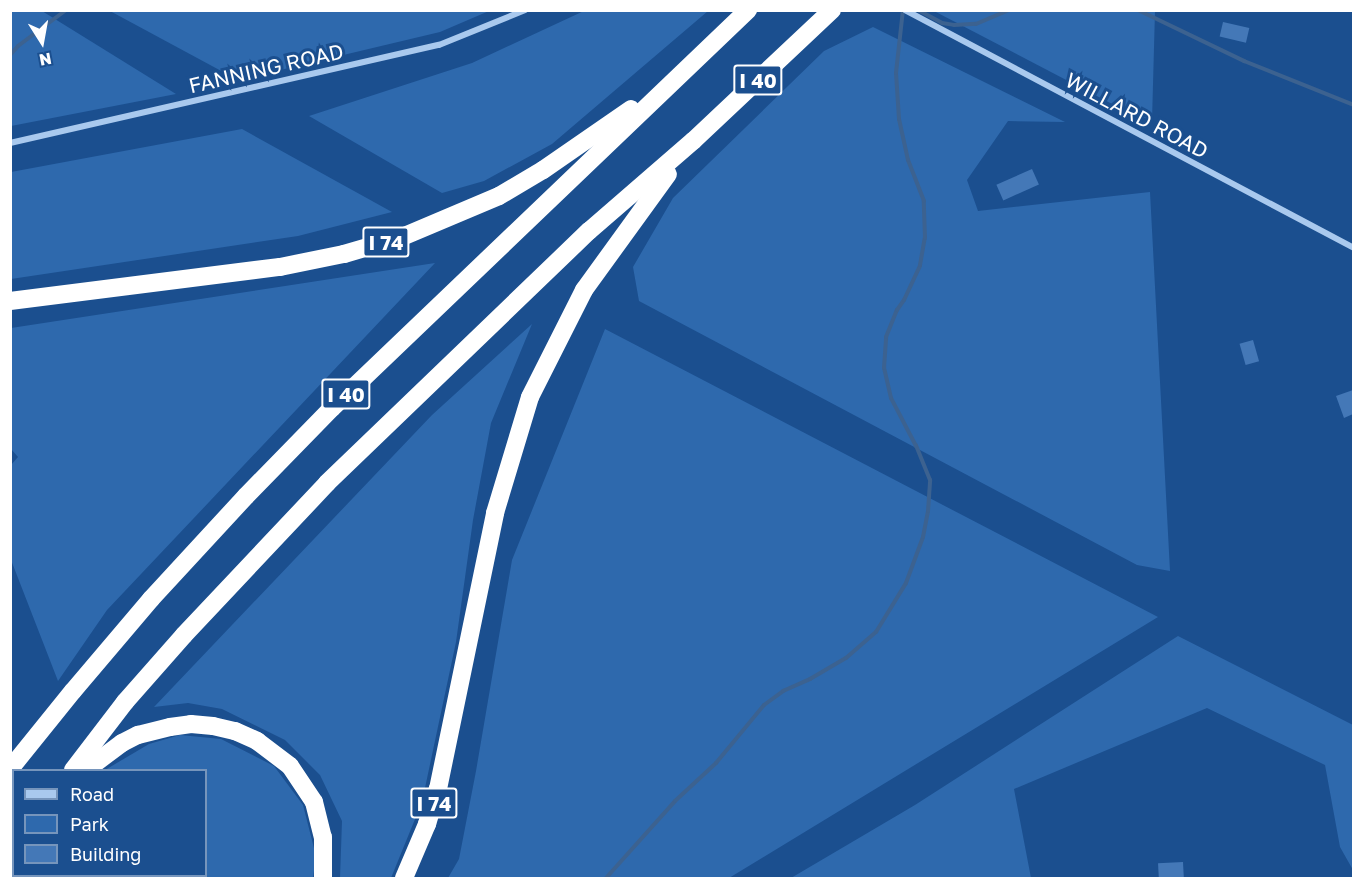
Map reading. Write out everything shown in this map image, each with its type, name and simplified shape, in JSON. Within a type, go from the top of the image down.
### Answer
[{"type":"highway","name":"I 40","points":[[10,769],[144,607],[246,496],[332,408],[748,10]]},
{"type":"highway","name":"I 40","points":[[75,769],[125,702],[184,635],[327,483],[589,231],[693,141],[828,15]]},
{"type":"highway","name":"I 74","points":[[10,301],[280,267],[344,254],[402,237],[499,196],[543,171],[628,111],[710,46]]},
{"type":"highway","name":"I 74","points":[[404,879],[428,824],[438,789],[495,513],[530,397],[584,290],[635,217],[693,141]]},
{"type":"highway","points":[[89,769],[122,743],[154,730],[170,727],[191,724],[213,726],[235,731],[257,741],[290,766],[314,802],[323,837],[323,879]]},
{"type":"street","name":"FANNING ROAD","points":[[10,143],[439,45],[525,10]]},
{"type":"street","name":"WILLARD ROAD","points":[[905,10],[1353,248]]},
{"type":"green space","points":[[11,10],[42,11],[176,94],[11,126]]},
{"type":"green space","points":[[586,10],[708,11],[552,144],[484,181],[442,193],[309,116],[472,63]]},
{"type":"green space","points":[[110,11],[489,11],[440,32],[238,80]]},
{"type":"green space","points":[[934,11],[1155,11],[1152,121],[1116,106]]},
{"type":"green space","points":[[873,27],[1065,122],[1008,121],[967,180],[978,211],[1150,192],[1170,571],[1137,565],[639,301],[633,267],[673,198],[824,51]]},
{"type":"green space","points":[[242,129],[392,212],[298,236],[11,279],[11,172]]},
{"type":"green space","points":[[435,263],[107,610],[58,681],[11,560],[11,465],[18,457],[11,449],[11,328]]},
{"type":"green space","points":[[532,324],[491,423],[473,520],[456,642],[422,802],[391,878],[340,878],[342,821],[320,775],[285,740],[222,709],[188,703],[154,707],[432,415]]},
{"type":"green space","points":[[605,329],[1158,617],[729,878],[448,878],[459,859],[512,560]]},
{"type":"green space","points":[[1178,636],[1353,725],[1353,870],[1340,847],[1325,765],[1207,708],[1014,789],[1031,878],[791,878],[915,805]]},
{"type":"green space","points":[[180,735],[221,739],[274,766],[303,805],[316,856],[313,878],[16,878],[207,877],[207,769],[107,769],[149,744]]},
{"type":"building","points":[[1223,22],[1249,28],[1246,43],[1220,37]]},
{"type":"building","points":[[1032,169],[1039,185],[1003,200],[996,185]]},
{"type":"building","points":[[1253,340],[1259,361],[1246,365],[1240,344]]},
{"type":"building","points":[[1353,390],[1353,414],[1344,418],[1336,396]]},
{"type":"building","points":[[1183,862],[1184,878],[1159,878],[1158,863]]},
{"type":"waterway","points":[[10,55],[18,46],[66,10]]},
{"type":"waterway","points":[[606,878],[675,801],[716,763],[764,705],[783,691],[810,679],[846,658],[876,632],[906,583],[923,537],[930,480],[916,446],[891,398],[884,368],[886,337],[920,265],[925,238],[924,201],[908,160],[899,119],[896,73],[903,10]]},
{"type":"waterway","points":[[918,10],[942,23],[954,25],[976,24],[1009,10]]},
{"type":"waterway","points":[[1138,10],[1244,61],[1354,105]]}]
